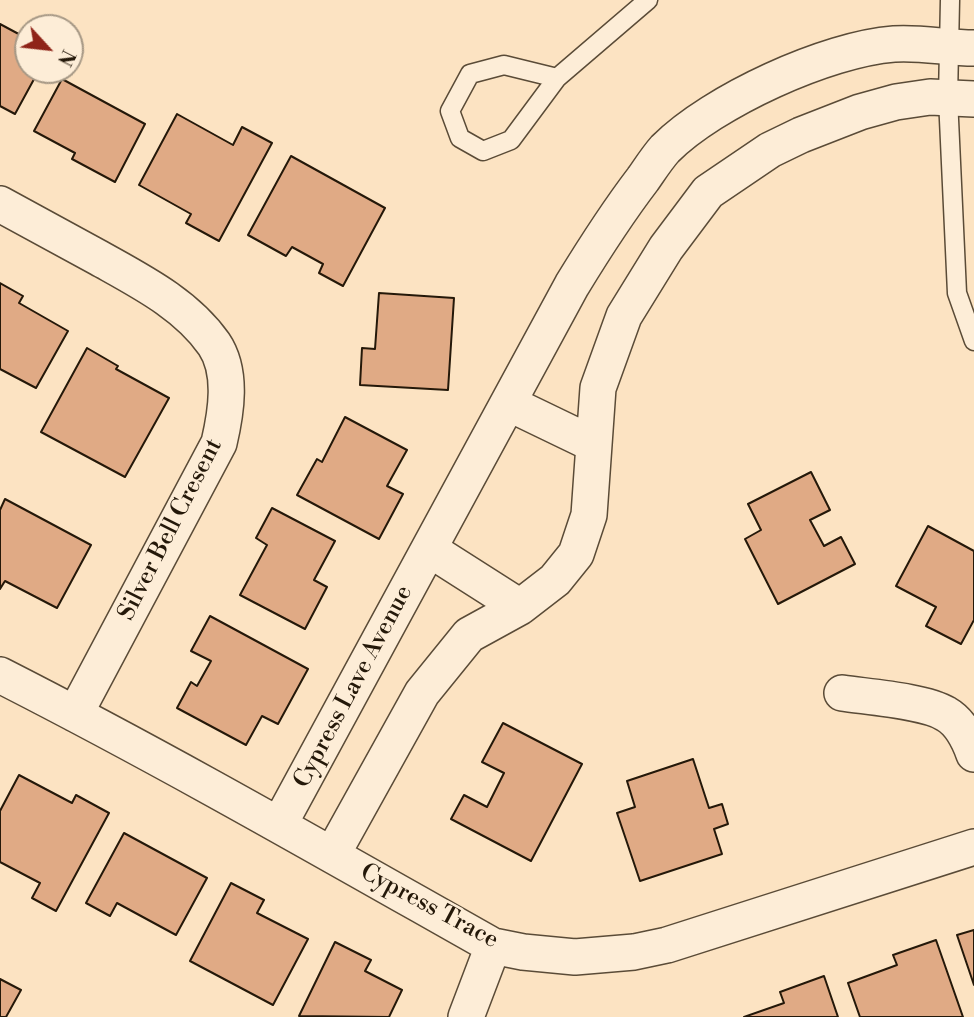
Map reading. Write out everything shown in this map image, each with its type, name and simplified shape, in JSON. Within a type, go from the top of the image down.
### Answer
[{"type":"street","name":"Cypress Lave Avenue","points":[[279,825],[572,285],[616,214],[665,149],[697,124],[740,97],[777,79],[844,53],[895,44],[962,48]]},
{"type":"street","points":[[332,855],[422,693],[469,635],[520,607],[555,579],[576,554],[589,515],[598,388],[624,316],[666,248],[708,192],[770,150],[800,135],[860,112],[896,102],[930,97],[961,98]]},
{"type":"street","name":"Silver Bell Cresent","points":[[0,204],[160,292],[215,345],[223,369],[226,394],[219,443],[75,714]]},
{"type":"street","points":[[508,403],[593,444]]},
{"type":"street","points":[[429,549],[520,607]]},
{"type":"street","name":"Cypress Trace","points":[[0,676],[279,825],[493,946],[523,952],[575,957],[634,953],[667,945],[974,847]]},
{"type":"street","points":[[842,693],[922,706],[947,714],[968,737],[974,754]]},
{"type":"street","points":[[466,1017],[493,946]]},
{"type":"lane","points":[[557,78],[504,65],[470,74],[450,111],[460,138],[483,151],[511,140],[557,78],[648,0]]},
{"type":"lane","points":[[950,0],[962,48],[957,293],[974,341]]},
{"type":"building","points":[[0,24],[14,32],[14,84],[31,84],[15,114],[0,106]]},
{"type":"building","points":[[59,84],[71,84],[145,124],[115,182],[72,159],[75,153],[34,131]]},
{"type":"building","points":[[177,114],[233,145],[242,127],[272,143],[219,241],[186,223],[191,214],[139,185]]},
{"type":"building","points":[[291,156],[385,208],[343,286],[319,273],[323,264],[292,247],[286,256],[248,235]]},
{"type":"building","points":[[0,283],[23,296],[19,303],[68,331],[36,388],[0,369]]},
{"type":"building","points":[[379,293],[454,298],[448,390],[360,385],[362,348],[375,349]]},
{"type":"building","points":[[87,348],[118,366],[116,369],[169,398],[125,477],[41,432]]},
{"type":"building","points":[[345,417],[407,450],[387,486],[403,494],[379,539],[297,495],[317,459],[322,462]]},
{"type":"building","points":[[811,472],[830,510],[810,520],[824,546],[841,537],[855,564],[778,604],[745,539],[761,530],[748,504]]},
{"type":"building","points":[[5,499],[91,545],[57,608],[5,581],[0,589],[0,510]]},
{"type":"building","points":[[272,508],[335,541],[314,580],[327,587],[305,629],[240,595],[267,545],[256,538]]},
{"type":"building","points":[[928,526],[974,551],[974,620],[961,644],[926,626],[936,607],[896,586]]},
{"type":"building","points":[[210,616],[308,669],[278,724],[262,716],[246,745],[177,708],[191,682],[197,686],[211,661],[191,651]]},
{"type":"building","points":[[503,723],[582,764],[531,861],[451,819],[464,795],[487,807],[504,773],[482,762]]},
{"type":"building","points":[[693,759],[709,808],[722,804],[728,824],[714,829],[722,854],[640,881],[617,813],[635,807],[627,781]]},
{"type":"building","points":[[19,775],[72,803],[76,795],[109,813],[56,911],[32,898],[40,883],[0,862],[0,811]]},
{"type":"building","points":[[124,833],[207,878],[176,935],[117,903],[110,916],[86,903]]},
{"type":"building","points":[[231,883],[264,900],[257,913],[308,939],[273,1005],[190,961]]},
{"type":"building","points":[[974,930],[974,985],[957,935]]},
{"type":"building","points":[[936,940],[963,1017],[860,1017],[848,983],[897,965],[893,955]]},
{"type":"building","points":[[335,942],[371,960],[365,971],[402,990],[389,1017],[299,1016]]},
{"type":"building","points":[[824,976],[838,1017],[744,1017],[784,1003],[780,992]]},
{"type":"building","points":[[0,979],[21,990],[6,1017],[0,1017]]}]
